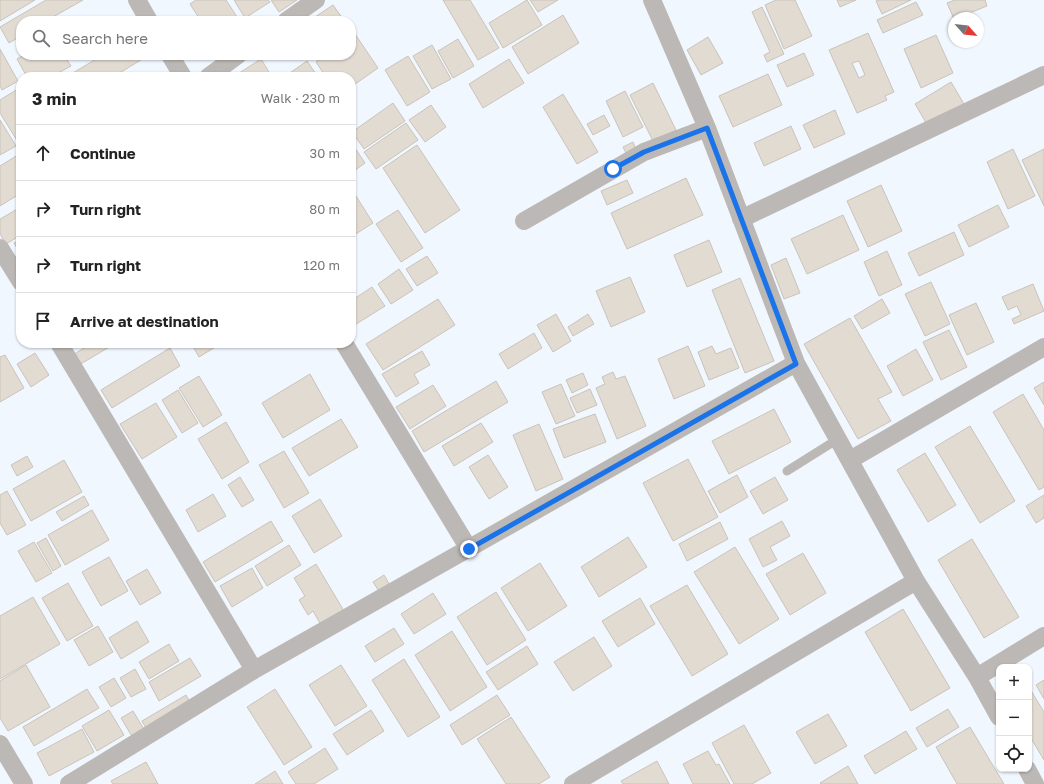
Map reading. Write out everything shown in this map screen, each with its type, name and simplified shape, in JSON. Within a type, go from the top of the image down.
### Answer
[{"type":"street","points":[[137,0],[146,16]]},
{"type":"street","points":[[293,16],[316,0]]},
{"type":"street","points":[[652,0],[707,128],[796,364],[916,581],[977,677],[996,712]]},
{"type":"street","points":[[173,60],[180,72]]},
{"type":"street","points":[[215,72],[231,60]]},
{"type":"street","points":[[741,218],[1044,75]]},
{"type":"street","points":[[524,221],[644,152],[707,128]]},
{"type":"street","points":[[0,248],[16,274]]},
{"type":"street","points":[[850,460],[1044,347]]},
{"type":"street","points":[[62,348],[254,670]]},
{"type":"street","points":[[347,348],[469,549]]},
{"type":"street","points":[[69,784],[254,670],[796,364]]},
{"type":"street","points":[[573,784],[916,581]]},
{"type":"street","points":[[977,677],[1044,636]]},
{"type":"street","points":[[0,744],[24,784]]},
{"type":"street","points":[[1029,772],[1035,784]]},
{"type":"lane","points":[[787,472],[838,439]]},
{"type":"building","points":[[0,0],[35,0],[0,21]]},
{"type":"building","points":[[46,0],[83,0],[55,16],[19,16]]},
{"type":"building","points":[[196,0],[226,0],[236,16],[198,16],[190,4]]},
{"type":"building","points":[[234,0],[268,0],[270,2],[248,16],[244,16]]},
{"type":"building","points":[[271,0],[297,0],[279,12]]},
{"type":"building","points":[[443,0],[470,0],[499,48],[478,60]]},
{"type":"building","points":[[527,0],[542,25],[503,48],[489,23]]},
{"type":"building","points":[[530,0],[558,0],[538,12]]},
{"type":"building","points":[[776,0],[795,0],[812,36],[784,49],[765,5]]},
{"type":"building","points":[[837,0],[856,0],[840,7]]},
{"type":"building","points":[[911,0],[882,14],[876,1]]},
{"type":"building","points":[[955,0],[985,0],[987,6],[972,12],[951,12],[947,3]]},
{"type":"building","points":[[916,2],[923,15],[883,33],[877,20]]},
{"type":"building","points":[[333,5],[341,16],[316,16]]},
{"type":"building","points":[[762,7],[784,54],[767,62],[764,55],[770,52],[752,12]]},
{"type":"building","points":[[563,15],[579,43],[528,74],[512,47]]},
{"type":"building","points":[[16,18],[16,39],[9,43],[0,27]]},
{"type":"building","points":[[868,33],[894,92],[885,96],[887,100],[857,113],[829,50]],"holes":[[[859,61],[865,75],[859,78],[852,63]]]},
{"type":"building","points":[[356,35],[378,68],[356,83],[356,72],[323,72],[316,62],[319,60],[356,60]]},
{"type":"building","points":[[936,35],[953,73],[921,88],[904,49]]},
{"type":"building","points":[[708,37],[723,63],[701,75],[687,50]]},
{"type":"building","points":[[458,39],[474,66],[453,78],[438,51]]},
{"type":"building","points":[[432,45],[451,79],[432,89],[413,56]]},
{"type":"building","points":[[0,49],[16,77],[16,82],[2,90],[0,86]]},
{"type":"building","points":[[804,53],[814,75],[787,87],[777,65]]},
{"type":"building","points":[[408,56],[430,92],[407,106],[385,70]]},
{"type":"building","points":[[509,59],[524,83],[483,108],[469,84]]},
{"type":"building","points":[[18,60],[67,60],[71,66],[60,72],[24,72]]},
{"type":"building","points":[[95,60],[141,60],[121,72],[74,72]]},
{"type":"building","points":[[262,60],[269,72],[241,72]]},
{"type":"building","points":[[307,61],[315,72],[291,72]]},
{"type":"building","points":[[768,74],[782,105],[733,127],[719,96]]},
{"type":"building","points":[[951,82],[964,104],[928,126],[915,104]]},
{"type":"building","points":[[653,83],[676,130],[653,141],[630,95]]},
{"type":"building","points":[[16,90],[16,139],[0,113],[0,100]]},
{"type":"building","points":[[625,91],[643,127],[623,137],[606,101]]},
{"type":"building","points":[[563,94],[598,152],[577,164],[543,107]]},
{"type":"building","points":[[393,103],[405,121],[364,149],[356,138],[356,129]]},
{"type":"building","points":[[431,105],[446,127],[425,142],[409,120]]},
{"type":"building","points":[[835,110],[845,134],[814,148],[803,125]]},
{"type":"building","points":[[604,115],[610,126],[593,135],[587,124]]},
{"type":"building","points":[[0,120],[16,146],[0,155]]},
{"type":"building","points":[[406,123],[418,140],[376,169],[364,152]]},
{"type":"building","points":[[791,126],[801,149],[764,166],[754,143]]},
{"type":"building","points":[[633,142],[637,152],[628,157],[623,147]]},
{"type":"building","points":[[417,145],[460,210],[425,233],[383,168]]},
{"type":"building","points":[[1013,149],[1035,196],[1008,209],[987,162]]},
{"type":"building","points":[[1044,149],[1044,206],[1022,160]]},
{"type":"building","points":[[356,150],[365,163],[356,169]]},
{"type":"building","points":[[16,156],[16,196],[0,206],[0,166]]},
{"type":"building","points":[[686,178],[703,215],[627,249],[611,213]]},
{"type":"building","points":[[627,180],[633,193],[607,205],[601,191]]},
{"type":"building","points":[[881,185],[902,231],[868,247],[847,201]]},
{"type":"building","points":[[356,196],[373,223],[356,234]]},
{"type":"building","points":[[998,205],[1009,227],[969,247],[958,225]]},
{"type":"building","points":[[16,210],[16,238],[6,244],[0,234],[0,219]]},
{"type":"building","points":[[398,210],[423,248],[401,262],[376,224]]},
{"type":"building","points":[[843,215],[859,250],[807,274],[791,239]]},
{"type":"building","points":[[954,232],[964,255],[919,276],[908,253]]},
{"type":"building","points":[[709,240],[722,272],[687,287],[674,255]]},
{"type":"building","points":[[887,251],[902,285],[879,296],[864,262]]},
{"type":"building","points":[[427,256],[438,273],[417,286],[406,269]]},
{"type":"building","points":[[786,258],[800,293],[784,299],[771,265]]},
{"type":"building","points":[[399,269],[413,290],[391,304],[378,284]]},
{"type":"building","points":[[630,277],[645,312],[611,327],[596,291]]},
{"type":"building","points":[[740,278],[774,361],[745,373],[712,290]]},
{"type":"building","points":[[931,282],[950,324],[925,336],[905,294]]},
{"type":"building","points":[[1033,284],[1044,311],[1014,324],[1012,319],[1021,315],[1017,306],[1008,310],[1002,297]]},
{"type":"building","points":[[372,287],[385,306],[356,324],[356,298]]},
{"type":"building","points":[[438,299],[455,325],[383,370],[366,344]]},
{"type":"building","points":[[882,299],[890,313],[862,329],[854,316]]},
{"type":"building","points":[[976,303],[994,342],[967,355],[949,315]]},
{"type":"building","points":[[556,314],[571,341],[553,352],[537,325]]},
{"type":"building","points":[[588,314],[594,324],[573,336],[568,327]]},
{"type":"building","points":[[850,318],[892,392],[878,399],[891,421],[858,439],[804,344]]},
{"type":"building","points":[[949,330],[967,367],[941,380],[923,342]]},
{"type":"building","points":[[534,333],[542,348],[508,369],[499,354]]},
{"type":"building","points":[[688,346],[705,386],[674,399],[658,359]]},
{"type":"building","points":[[712,346],[716,354],[731,348],[739,368],[709,380],[698,352]]},
{"type":"building","points":[[84,348],[108,348],[79,365],[73,355]]},
{"type":"building","points":[[170,348],[180,366],[112,408],[101,390]]},
{"type":"building","points":[[194,348],[214,348],[199,357]]},
{"type":"building","points":[[916,349],[933,380],[903,396],[887,366]]},
{"type":"building","points":[[422,351],[430,365],[414,374],[419,383],[396,397],[382,374]]},
{"type":"building","points":[[35,353],[49,375],[31,387],[17,364]]},
{"type":"building","points":[[5,355],[24,388],[0,402],[0,357]]},
{"type":"building","points":[[613,372],[616,379],[625,376],[646,426],[617,439],[596,388],[605,384],[602,377]]},
{"type":"building","points":[[583,373],[588,385],[572,393],[566,380]]},
{"type":"building","points":[[310,374],[330,410],[283,438],[262,403]]},
{"type":"building","points":[[199,376],[222,415],[203,427],[179,388]]},
{"type":"building","points":[[496,381],[508,402],[424,452],[412,431]]},
{"type":"building","points":[[1044,382],[1044,405],[1034,388]]},
{"type":"building","points":[[561,384],[575,416],[556,424],[542,392]]},
{"type":"building","points":[[433,385],[446,406],[410,429],[396,407]]},
{"type":"building","points":[[590,389],[597,405],[577,413],[570,398]]},
{"type":"building","points":[[178,390],[198,423],[182,433],[162,400]]},
{"type":"building","points":[[1023,394],[1044,430],[1044,487],[1039,490],[993,412]]},
{"type":"building","points":[[156,403],[177,437],[142,459],[120,424]]},
{"type":"building","points":[[774,409],[791,442],[729,474],[712,441]]},
{"type":"building","points":[[595,414],[606,442],[564,458],[553,429]]},
{"type":"building","points":[[341,419],[358,447],[309,476],[292,448]]},
{"type":"building","points":[[226,422],[249,462],[222,479],[198,439]]},
{"type":"building","points":[[481,423],[493,442],[454,466],[442,446]]},
{"type":"building","points":[[539,424],[563,479],[536,491],[513,435]]},
{"type":"building","points":[[970,426],[1015,501],[980,523],[935,447]]},
{"type":"building","points":[[284,451],[309,493],[284,508],[259,465]]},
{"type":"building","points":[[925,453],[956,505],[928,522],[897,470]]},
{"type":"building","points":[[488,455],[508,487],[489,499],[469,467]]},
{"type":"building","points":[[27,456],[33,467],[17,476],[11,465]]},
{"type":"building","points":[[688,459],[718,517],[673,541],[643,483]]},
{"type":"building","points":[[64,460],[82,492],[31,521],[13,489]]},
{"type":"building","points":[[737,475],[748,497],[720,513],[708,491]]},
{"type":"building","points":[[240,477],[254,500],[242,507],[228,485]]},
{"type":"building","points":[[775,477],[788,500],[763,514],[750,491]]},
{"type":"building","points":[[7,491],[26,525],[7,535],[0,523],[0,495]]},
{"type":"building","points":[[213,494],[226,516],[198,532],[186,510]]},
{"type":"building","points":[[1044,495],[1044,518],[1036,523],[1026,506]]},
{"type":"building","points":[[84,496],[89,505],[62,521],[56,512]]},
{"type":"building","points":[[320,499],[342,536],[314,553],[292,516]]},
{"type":"building","points":[[92,510],[109,540],[65,565],[48,535]]},
{"type":"building","points":[[271,521],[283,541],[215,582],[203,562]]},
{"type":"building","points":[[782,521],[790,536],[770,547],[777,560],[763,567],[749,539]]},
{"type":"building","points":[[720,522],[728,539],[687,561],[679,544]]},
{"type":"building","points":[[628,537],[647,567],[599,597],[581,567]]},
{"type":"building","points":[[46,538],[61,566],[53,571],[37,543]]},
{"type":"building","points":[[972,539],[1019,617],[984,638],[938,560]]},
{"type":"building","points":[[34,542],[52,573],[36,582],[18,551]]},
{"type":"building","points":[[289,545],[301,565],[267,586],[255,566]]},
{"type":"building","points":[[735,547],[779,619],[739,644],[694,572]]},
{"type":"building","points":[[803,553],[826,593],[790,615],[766,574]]},
{"type":"building","points":[[109,557],[128,591],[101,606],[82,572]]},
{"type":"building","points":[[540,563],[567,606],[528,631],[501,588]]},
{"type":"building","points":[[316,564],[344,611],[321,625],[313,611],[308,615],[299,600],[305,596],[294,578]]},
{"type":"building","points":[[252,568],[263,588],[232,607],[220,586]]},
{"type":"building","points":[[147,569],[161,593],[140,605],[126,581]]},
{"type":"building","points":[[384,575],[392,589],[382,596],[373,582]]},
{"type":"building","points":[[68,583],[93,626],[67,641],[42,598]]},
{"type":"building","points":[[687,585],[728,654],[692,676],[650,606]]},
{"type":"building","points":[[496,592],[526,640],[487,665],[457,617]]},
{"type":"building","points":[[433,593],[446,614],[414,634],[401,614]]},
{"type":"building","points":[[33,597],[60,644],[0,679],[0,616]]},
{"type":"building","points":[[640,598],[655,624],[618,647],[602,621]]},
{"type":"building","points":[[903,609],[950,688],[911,711],[865,632]]},
{"type":"building","points":[[137,621],[149,642],[121,659],[109,638]]},
{"type":"building","points":[[98,626],[113,652],[89,666],[74,640]]},
{"type":"building","points":[[394,628],[404,644],[375,662],[365,646]]},
{"type":"building","points":[[452,631],[487,687],[450,711],[415,655]]},
{"type":"building","points":[[594,637],[612,666],[573,691],[554,662]]},
{"type":"building","points":[[169,644],[179,661],[149,679],[139,662]]},
{"type":"building","points":[[527,646],[538,664],[498,690],[486,672]]},
{"type":"building","points":[[190,658],[201,676],[159,701],[149,682]]},
{"type":"building","points":[[404,659],[440,717],[408,737],[372,680]]},
{"type":"building","points":[[26,665],[50,707],[8,731],[0,718],[0,681]]},
{"type":"building","points":[[341,665],[367,706],[335,726],[309,685]]},
{"type":"building","points":[[135,669],[146,689],[131,697],[120,678]]},
{"type":"building","points":[[114,678],[126,698],[111,707],[99,687]]},
{"type":"building","points":[[1044,680],[1044,699],[1036,685]]},
{"type":"building","points":[[87,689],[99,708],[34,746],[23,727]]},
{"type":"building","points":[[275,689],[312,747],[284,765],[247,707]]},
{"type":"building","points":[[1032,692],[1044,712],[1044,760],[1032,740]]},
{"type":"building","points":[[186,695],[191,704],[147,730],[142,721]]},
{"type":"building","points":[[497,695],[510,715],[462,745],[450,725]]},
{"type":"building","points":[[948,709],[959,727],[927,747],[916,728]]},
{"type":"building","points":[[109,710],[124,735],[97,751],[82,726]]},
{"type":"building","points":[[371,710],[384,731],[347,755],[333,734]]},
{"type":"building","points":[[133,711],[145,731],[133,738],[121,718]]},
{"type":"building","points":[[828,714],[847,746],[815,764],[796,732]]},
{"type":"building","points":[[511,717],[550,777],[539,784],[506,784],[477,739]]},
{"type":"building","points":[[744,725],[771,773],[752,784],[734,784],[712,743]]},
{"type":"building","points":[[970,727],[1004,784],[957,784],[936,747]]},
{"type":"building","points":[[82,729],[94,752],[49,776],[37,753]]},
{"type":"building","points":[[906,731],[917,749],[875,774],[864,756]]},
{"type":"building","points":[[325,748],[338,769],[314,784],[296,784],[288,772]]},
{"type":"building","points":[[708,751],[716,765],[719,764],[730,784],[693,784],[683,764]]},
{"type":"building","points":[[657,761],[669,784],[623,784],[621,781]]},
{"type":"building","points":[[146,762],[158,784],[113,784],[111,781]]},
{"type":"building","points":[[848,766],[858,784],[820,783]]},
{"type":"building","points":[[275,771],[283,784],[255,784]]},
{"type":"route","points":[[469,549],[796,364],[707,128],[644,152],[613,169]]}]
